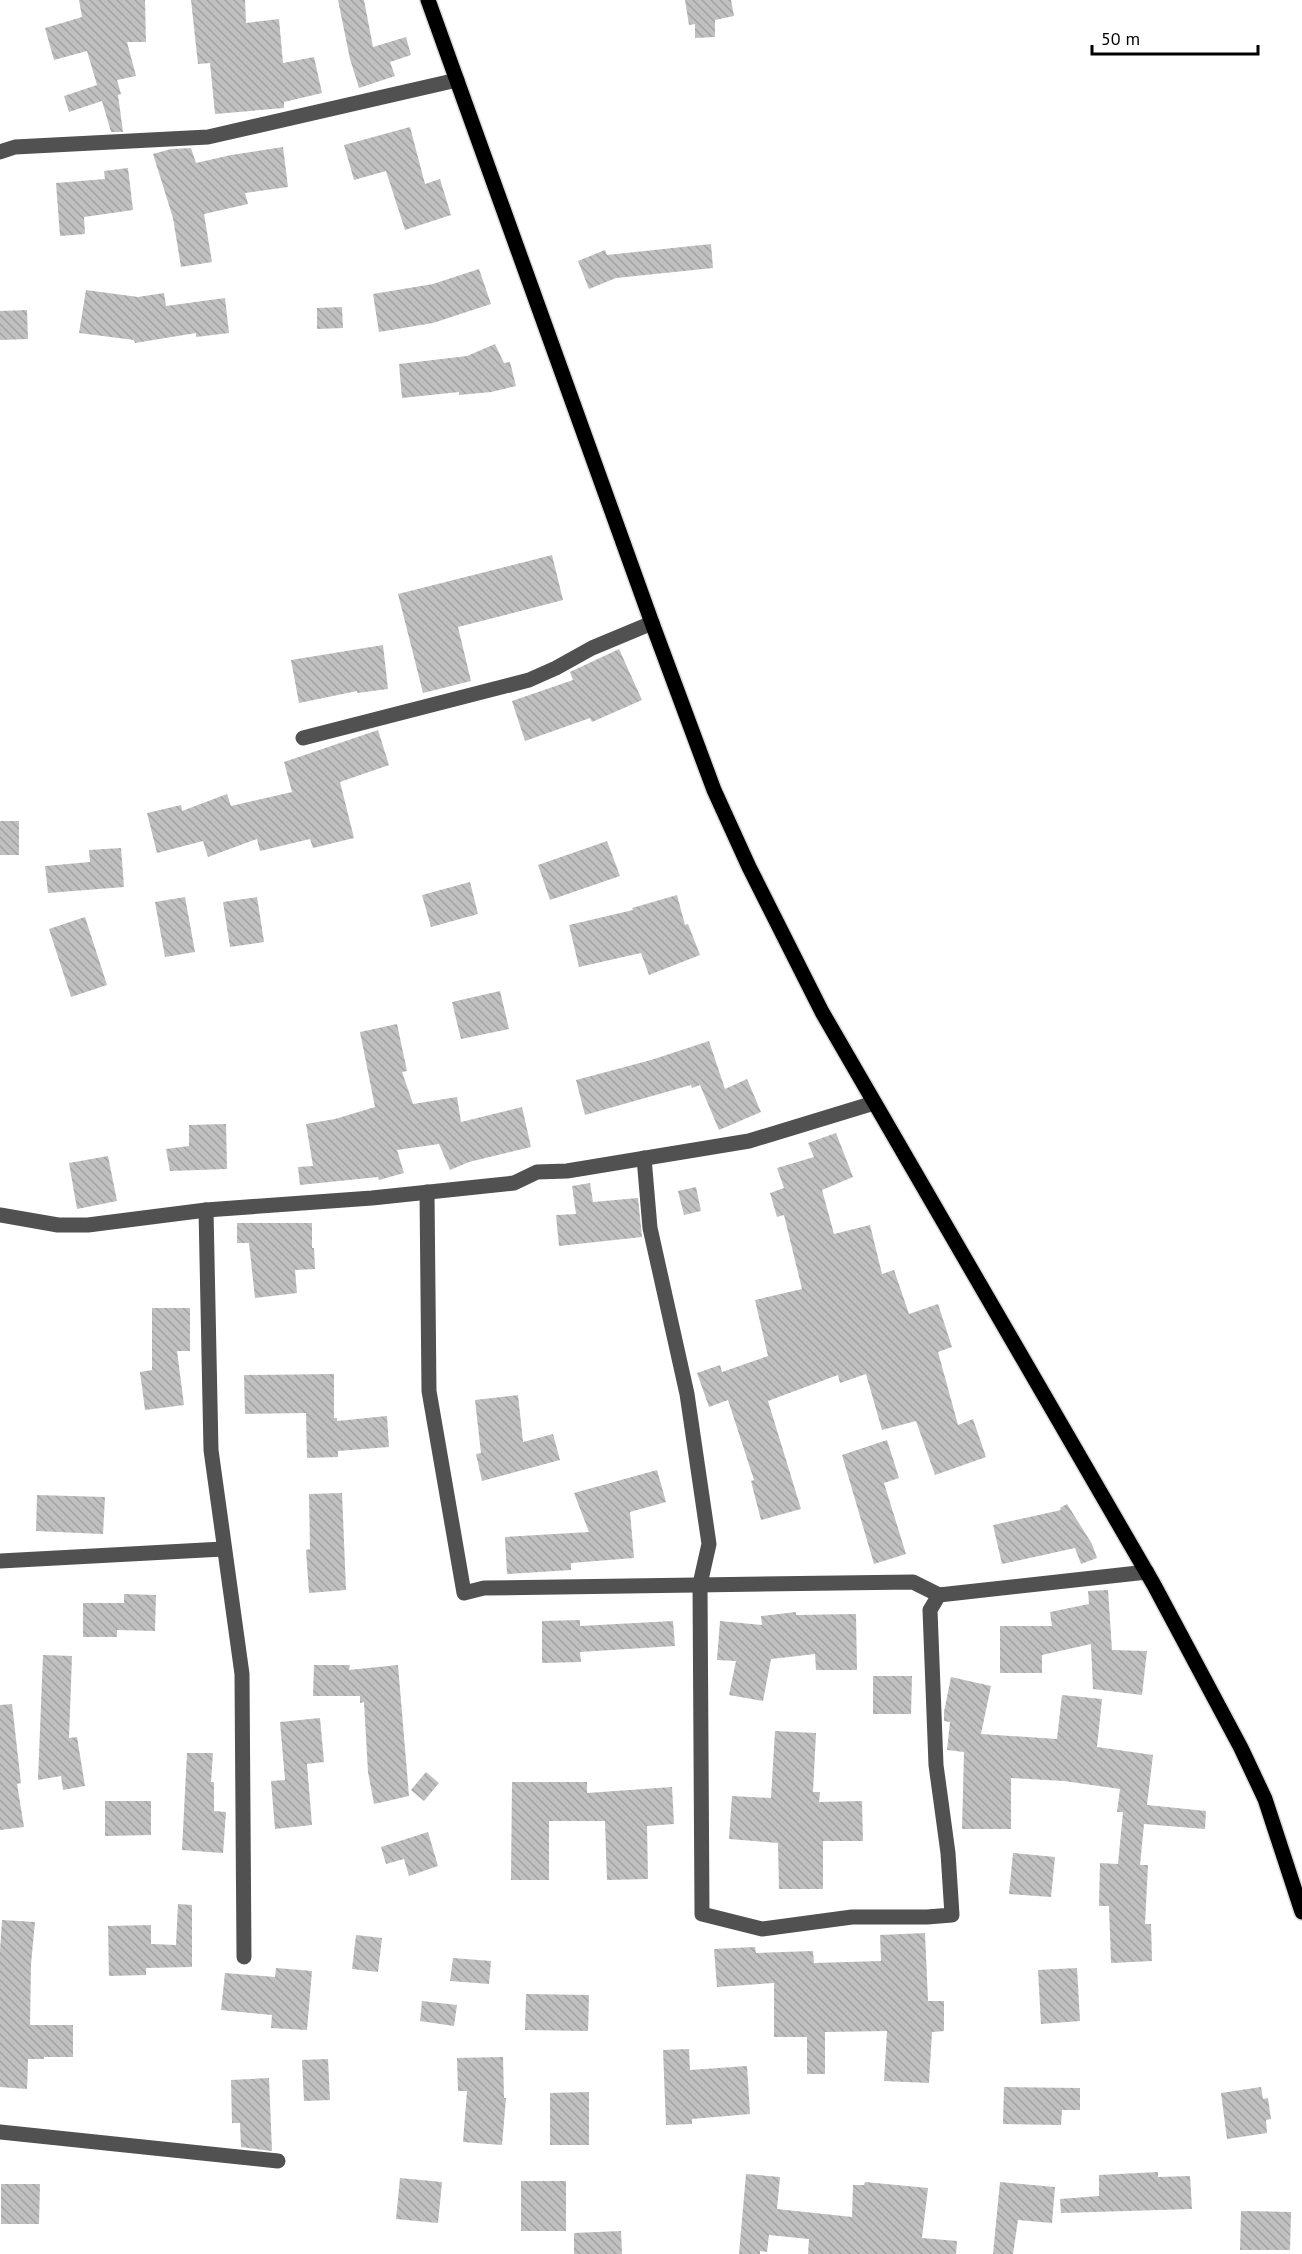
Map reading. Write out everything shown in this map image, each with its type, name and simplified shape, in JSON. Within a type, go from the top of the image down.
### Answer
[{"type":"main road","points":[[428,0],[714,790],[749,867],[822,1012],[1147,1572],[1241,1748],[1265,1799],[1302,1912]]},
{"type":"street","points":[[0,152],[15,147],[208,137],[457,80]]},
{"type":"street","points":[[303,738],[529,680],[591,648],[652,622]]},
{"type":"street","points":[[0,1215],[58,1225],[88,1225],[206,1210],[514,1183],[537,1172],[567,1171],[749,1141],[874,1103]]},
{"type":"street","points":[[644,1158],[650,1228],[687,1394],[708,1544],[700,1584],[702,1914],[762,1929],[852,1917],[952,1915],[948,1853],[936,1765],[933,1694],[930,1610],[939,1595]]},
{"type":"street","points":[[427,1192],[429,1391],[464,1593],[484,1588],[913,1582],[939,1595],[1147,1572]]},
{"type":"street","points":[[206,1210],[211,1450],[242,1674],[244,1957]]},
{"type":"street","points":[[0,1561],[224,1550]]},
{"type":"street","points":[[0,2132],[278,2161]]},
{"type":"building","points":[[79,0],[145,0],[146,42],[127,42],[136,76],[117,80],[121,94],[118,95],[123,132],[111,132],[102,101],[69,112],[64,96],[97,85],[87,51],[54,60],[45,28],[82,17]]},
{"type":"building","points":[[191,0],[245,0],[246,23],[279,19],[283,63],[314,57],[322,93],[284,102],[284,108],[215,114],[210,63],[198,64]]},
{"type":"building","points":[[338,0],[364,0],[373,47],[406,37],[411,55],[390,62],[395,76],[359,88],[350,59]]},
{"type":"building","points":[[685,0],[731,0],[734,16],[715,20],[715,37],[695,38],[695,24],[689,25]]},
{"type":"building","points":[[410,127],[425,184],[440,179],[451,215],[405,230],[386,171],[354,180],[344,145]]},
{"type":"building","points":[[283,147],[288,187],[245,193],[248,204],[204,214],[212,262],[181,267],[173,218],[153,154],[171,149],[191,148],[196,163]]},
{"type":"building","points":[[128,168],[133,210],[84,217],[85,234],[60,236],[56,183],[105,179],[104,171]]},
{"type":"building","points":[[711,244],[713,268],[616,278],[589,289],[578,261],[605,250],[607,255]]},
{"type":"building","points":[[479,269],[491,304],[433,323],[379,332],[373,294],[433,284]]},
{"type":"building","points":[[86,290],[138,297],[164,293],[166,306],[225,298],[229,333],[196,337],[196,333],[135,343],[134,340],[79,333]]},
{"type":"building","points":[[342,307],[343,328],[317,329],[317,308]]},
{"type":"building","points":[[27,310],[28,339],[0,340],[0,311]]},
{"type":"building","points":[[495,344],[504,363],[510,362],[516,386],[491,392],[459,395],[459,392],[402,398],[399,364],[467,356]]},
{"type":"building","points":[[552,555],[563,600],[458,627],[471,681],[423,693],[398,594]]},
{"type":"building","points":[[383,645],[388,689],[357,693],[357,691],[299,703],[291,660]]},
{"type":"building","points":[[619,649],[642,700],[592,722],[590,718],[525,741],[512,701],[573,680],[570,672]]},
{"type":"building","points":[[378,730],[389,765],[340,782],[354,838],[313,848],[310,839],[260,851],[257,839],[208,857],[203,841],[157,853],[147,813],[181,805],[182,811],[227,794],[231,806],[292,792],[284,762]]},
{"type":"building","points":[[0,821],[19,821],[19,855],[0,855]]},
{"type":"building","points":[[607,841],[620,876],[550,900],[538,865]]},
{"type":"building","points":[[121,848],[124,887],[48,893],[45,866],[90,862],[89,850]]},
{"type":"building","points":[[470,882],[478,914],[431,927],[422,895]]},
{"type":"building","points":[[677,895],[685,925],[688,924],[700,955],[649,975],[641,953],[579,967],[569,925],[633,910],[632,908]]},
{"type":"building","points":[[185,897],[195,952],[165,957],[155,902]]},
{"type":"building","points":[[257,897],[264,942],[230,947],[223,902]]},
{"type":"building","points":[[85,917],[107,985],[71,997],[49,929]]},
{"type":"building","points":[[500,991],[509,1029],[461,1039],[452,1002]]},
{"type":"building","points":[[397,1024],[407,1071],[402,1072],[413,1104],[457,1097],[461,1122],[522,1107],[531,1147],[469,1162],[450,1170],[439,1144],[397,1150],[404,1173],[379,1180],[378,1177],[300,1185],[298,1167],[313,1166],[306,1124],[335,1119],[375,1107],[360,1032]]},
{"type":"building","points":[[709,1041],[725,1089],[747,1079],[761,1112],[719,1130],[700,1085],[692,1088],[691,1085],[585,1115],[576,1080],[651,1060]]},
{"type":"building","points":[[226,1124],[227,1169],[170,1171],[166,1149],[189,1146],[189,1125]]},
{"type":"building","points":[[836,1133],[853,1177],[822,1190],[834,1234],[870,1225],[882,1274],[894,1270],[909,1314],[938,1304],[952,1347],[938,1352],[958,1425],[973,1419],[986,1457],[935,1475],[916,1421],[882,1430],[866,1374],[840,1383],[838,1375],[768,1401],[801,1509],[761,1520],[751,1481],[754,1480],[728,1400],[709,1407],[697,1373],[720,1365],[722,1372],[768,1356],[755,1300],[802,1289],[784,1215],[777,1217],[770,1193],[784,1188],[777,1168],[814,1157],[808,1143]]},
{"type":"building","points":[[108,1156],[117,1201],[77,1209],[69,1163]]},
{"type":"building","points":[[590,1183],[593,1202],[638,1198],[642,1237],[559,1246],[556,1215],[576,1214],[572,1186]]},
{"type":"building","points":[[696,1187],[701,1211],[684,1215],[678,1191]]},
{"type":"building","points":[[237,1223],[312,1223],[315,1269],[295,1270],[297,1293],[255,1298],[249,1243],[237,1243]]},
{"type":"building","points":[[152,1308],[190,1308],[190,1351],[177,1351],[184,1405],[145,1410],[140,1372],[152,1370]]},
{"type":"building","points":[[334,1374],[334,1418],[337,1418],[337,1421],[387,1416],[389,1447],[338,1451],[338,1457],[307,1458],[306,1413],[245,1414],[244,1375]]},
{"type":"building","points":[[518,1395],[523,1442],[553,1434],[560,1460],[482,1481],[476,1454],[481,1453],[475,1400]]},
{"type":"building","points":[[887,1440],[899,1478],[884,1483],[906,1554],[874,1564],[842,1455]]},
{"type":"building","points":[[657,1470],[666,1502],[630,1512],[634,1558],[571,1563],[571,1570],[507,1574],[505,1537],[589,1532],[574,1493]]},
{"type":"building","points":[[342,1493],[346,1590],[309,1593],[306,1550],[310,1549],[309,1494]]},
{"type":"building","points":[[37,1495],[105,1497],[103,1534],[36,1531]]},
{"type":"building","points":[[1067,1504],[1092,1544],[1097,1558],[1081,1564],[1075,1548],[1002,1564],[993,1525],[1061,1510],[1060,1508]]},
{"type":"building","points":[[1108,1590],[1112,1650],[1147,1651],[1142,1695],[1093,1689],[1091,1644],[1042,1655],[1042,1673],[1000,1673],[1000,1626],[1052,1626],[1050,1612],[1089,1604],[1088,1591]]},
{"type":"building","points":[[124,1594],[156,1595],[155,1631],[117,1630],[117,1637],[83,1637],[83,1603],[124,1603]]},
{"type":"building","points":[[796,1612],[796,1615],[856,1614],[857,1670],[816,1670],[815,1654],[771,1659],[763,1701],[729,1695],[736,1661],[717,1660],[720,1621],[762,1625],[761,1616]]},
{"type":"building","points":[[580,1620],[580,1626],[673,1621],[675,1646],[580,1652],[581,1662],[542,1663],[542,1621]]},
{"type":"building","points":[[43,1655],[72,1656],[69,1738],[77,1737],[85,1786],[63,1790],[61,1776],[38,1780]]},
{"type":"building","points":[[314,1665],[350,1665],[349,1670],[398,1665],[409,1796],[374,1804],[368,1772],[364,1702],[360,1703],[360,1696],[313,1696]]},
{"type":"building","points":[[873,1676],[912,1676],[911,1714],[873,1714]]},
{"type":"building","points":[[951,1677],[991,1686],[981,1734],[1057,1739],[1062,1695],[1102,1699],[1097,1747],[1153,1755],[1147,1805],[1206,1811],[1205,1829],[1144,1824],[1140,1865],[1148,1865],[1145,1924],[1151,1924],[1152,1961],[1111,1963],[1109,1906],[1099,1906],[1100,1863],[1118,1864],[1123,1812],[1117,1812],[1120,1789],[1064,1781],[1011,1778],[1011,1829],[962,1829],[964,1752],[947,1750],[950,1722],[944,1721]]},
{"type":"building","points":[[12,1704],[21,1783],[17,1784],[24,1827],[0,1830],[0,1705]]},
{"type":"building","points":[[320,1718],[324,1762],[307,1764],[312,1825],[275,1829],[271,1781],[285,1780],[280,1722]]},
{"type":"building","points":[[775,1731],[816,1733],[813,1792],[820,1792],[819,1802],[862,1801],[863,1841],[823,1841],[823,1889],[779,1889],[778,1843],[729,1839],[732,1796],[771,1798]]},
{"type":"building","points":[[187,1753],[213,1753],[211,1782],[214,1782],[214,1811],[226,1812],[223,1853],[182,1850]]},
{"type":"building","points":[[426,1772],[439,1783],[424,1801],[411,1790]]},
{"type":"building","points":[[512,1782],[587,1782],[587,1793],[672,1787],[674,1824],[647,1826],[648,1879],[607,1880],[605,1821],[549,1821],[549,1880],[511,1880]]},
{"type":"building","points":[[105,1801],[151,1801],[151,1835],[105,1836]]},
{"type":"building","points":[[428,1832],[438,1866],[409,1876],[404,1859],[386,1864],[381,1847]]},
{"type":"building","points":[[1013,1853],[1055,1857],[1051,1897],[1009,1894]]},
{"type":"building","points":[[178,1904],[192,1905],[192,1967],[146,1968],[146,1975],[109,1976],[108,1926],[151,1925],[151,1944],[176,1945]]},
{"type":"building","points":[[2,1920],[35,1922],[31,1964],[30,2025],[73,2025],[73,2057],[28,2059],[27,2089],[0,2087]]},
{"type":"building","points":[[925,1933],[928,2001],[944,2001],[944,2031],[932,2032],[929,2083],[884,2081],[887,2031],[825,2032],[825,2074],[807,2074],[807,2037],[774,2037],[774,1983],[717,1987],[714,1949],[755,1947],[756,1953],[813,1951],[814,1963],[881,1961],[880,1935]]},
{"type":"building","points":[[356,1935],[382,1938],[378,1972],[352,1969]]},
{"type":"building","points":[[453,1958],[491,1961],[489,1984],[450,1981]]},
{"type":"building","points":[[276,1968],[312,1971],[307,2030],[271,2028],[272,2015],[221,2010],[225,1973],[275,1977]]},
{"type":"building","points":[[1077,1968],[1080,2021],[1041,2024],[1038,1970]]},
{"type":"building","points":[[526,1994],[589,1995],[588,2031],[525,2030]]},
{"type":"building","points":[[422,2001],[457,2005],[454,2026],[420,2021]]},
{"type":"building","points":[[689,2049],[690,2070],[747,2066],[750,2114],[692,2119],[692,2124],[666,2125],[663,2050]]},
{"type":"building","points":[[503,2057],[504,2098],[506,2098],[502,2145],[463,2142],[467,2091],[458,2091],[457,2058]]},
{"type":"building","points":[[328,2059],[330,2100],[304,2101],[302,2060]]},
{"type":"building","points":[[269,2078],[272,2151],[241,2147],[240,2123],[232,2123],[231,2080]]},
{"type":"building","points":[[1004,2087],[1080,2088],[1080,2110],[1062,2110],[1061,2125],[1003,2124]]},
{"type":"building","points":[[1261,2087],[1263,2099],[1268,2098],[1271,2119],[1266,2120],[1267,2133],[1227,2139],[1221,2093]]},
{"type":"building","points":[[589,2092],[589,2145],[550,2145],[550,2093]]},
{"type":"building","points":[[1158,2172],[1158,2177],[1190,2176],[1192,2209],[1061,2213],[1060,2199],[1099,2196],[1099,2175]]},
{"type":"building","points":[[746,2174],[780,2177],[777,2209],[852,2217],[853,2185],[864,2185],[865,2182],[928,2188],[922,2238],[957,2241],[956,2254],[808,2254],[809,2239],[769,2235],[767,2252],[739,2254]]},
{"type":"building","points":[[400,2178],[442,2182],[438,2223],[396,2219]]},
{"type":"building","points":[[521,2181],[566,2181],[566,2231],[521,2231]]},
{"type":"building","points":[[1000,2182],[1055,2187],[1052,2223],[1018,2220],[1013,2254],[993,2254]]},
{"type":"building","points":[[1,2184],[40,2184],[39,2224],[1,2224]]},
{"type":"building","points":[[1241,2211],[1291,2212],[1290,2250],[1240,2250]]},
{"type":"building","points":[[621,2231],[622,2254],[574,2254],[574,2233]]}]
